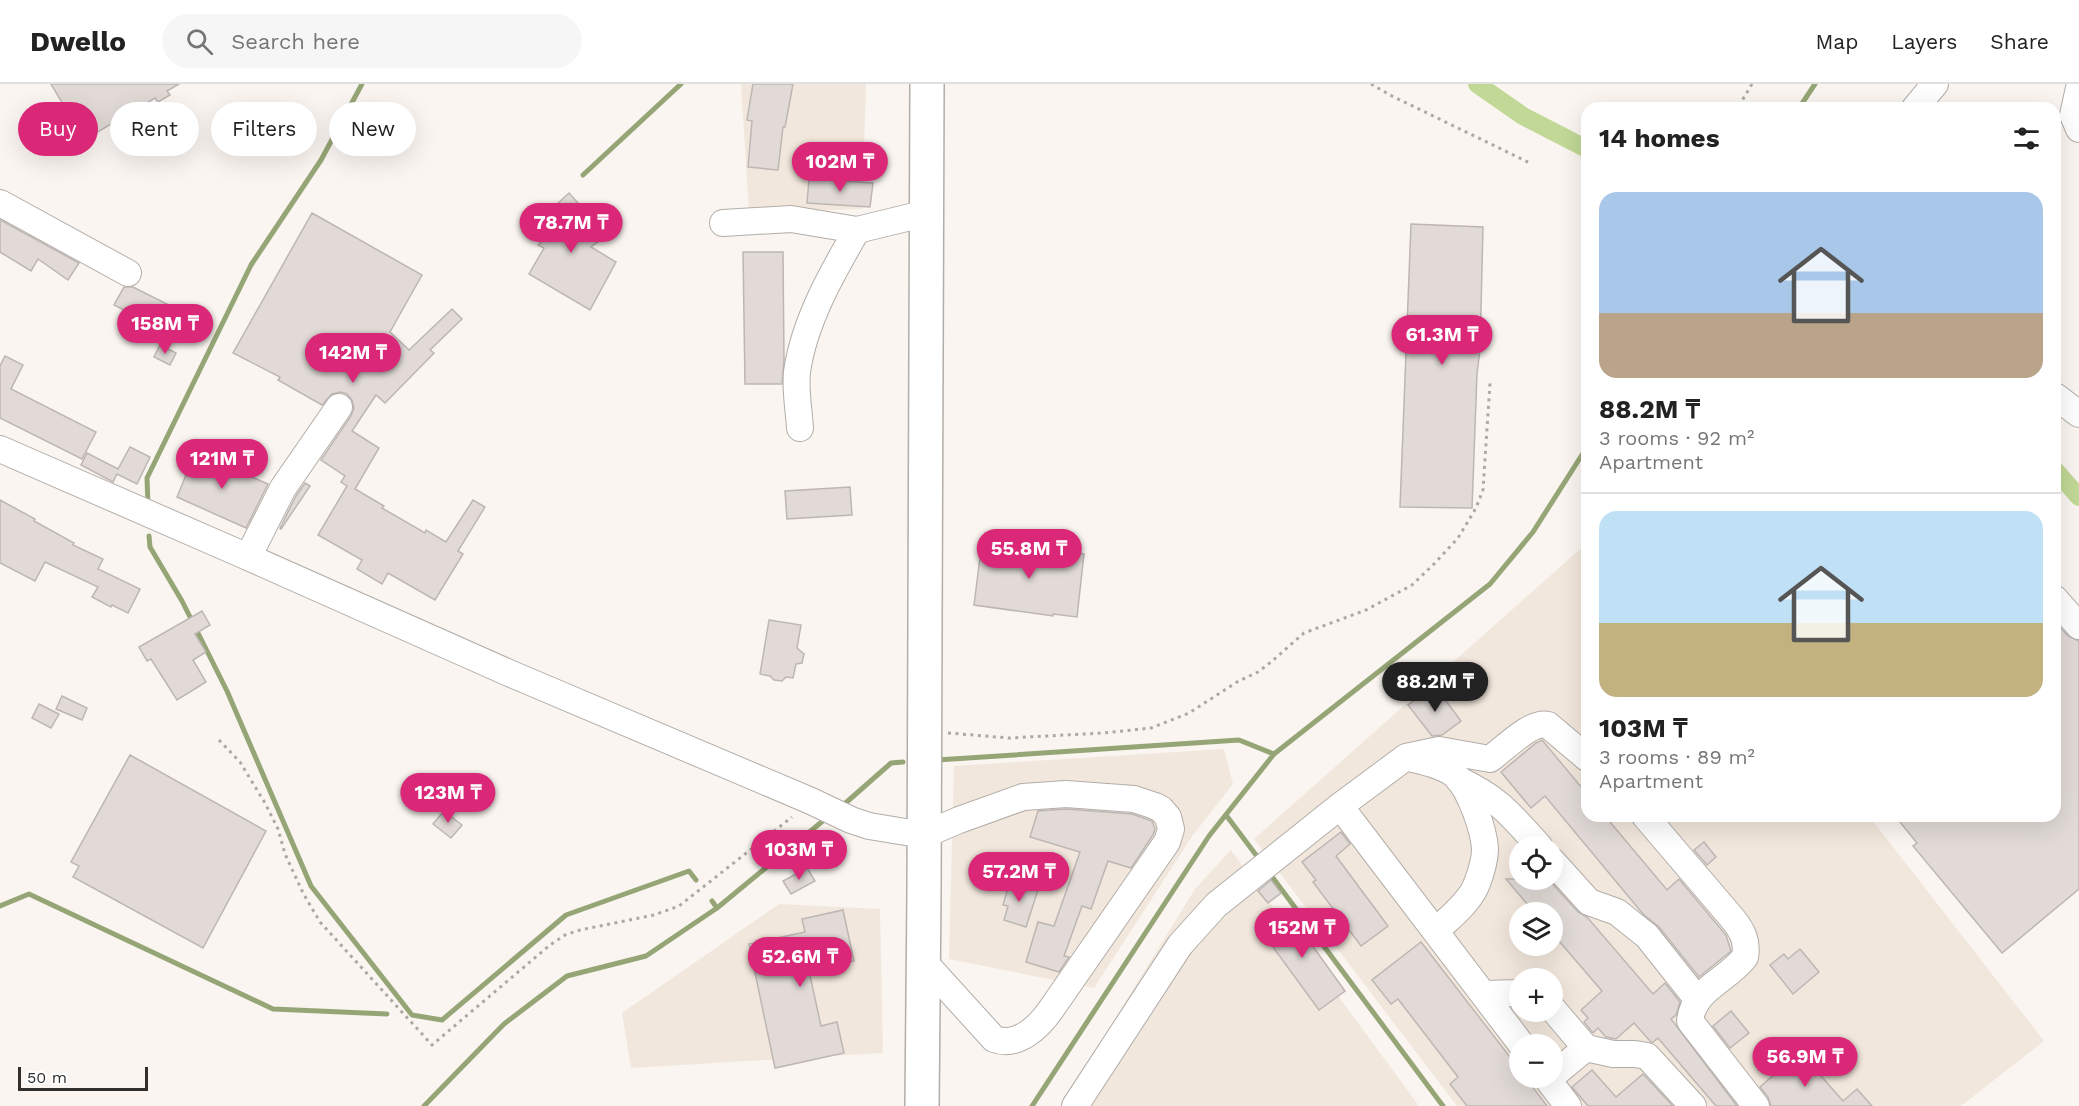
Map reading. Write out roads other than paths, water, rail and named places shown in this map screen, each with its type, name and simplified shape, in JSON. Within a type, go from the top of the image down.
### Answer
[{"type":"highway","points":[[922,1106],[927,84]]},
{"type":"street","points":[[1920,102],[1935,84]]},
{"type":"street","points":[[2079,88],[2073,115],[2079,129]]},
{"type":"street","points":[[0,203],[128,273]]},
{"type":"street","points":[[723,223],[791,219],[857,230],[927,213]]},
{"type":"street","points":[[800,428],[797,373],[810,324],[833,271],[857,230]]},
{"type":"street","points":[[2061,400],[2079,414]]},
{"type":"street","points":[[248,557],[283,488],[339,406]]},
{"type":"street","points":[[0,449],[509,674],[869,826],[924,835],[1023,797],[1066,794],[1134,799],[1161,809],[1168,817],[1171,830],[1167,842],[1035,1030],[1023,1036],[1001,1041],[994,1039],[924,962]]},
{"type":"street","points":[[2061,606],[2079,626]]},
{"type":"street","points":[[1075,1106],[1180,945],[1216,905],[1406,757],[1439,750],[1490,759],[1533,726],[1543,724],[1548,725],[1581,753]]},
{"type":"street","points":[[1406,757],[1439,766],[1454,774],[1471,801],[1485,849],[1474,889],[1464,904],[1436,931]]},
{"type":"street","points":[[1459,780],[1482,790],[1503,806],[1530,836]]},
{"type":"street","points":[[1341,806],[1514,1034]]},
{"type":"street","points":[[1650,822],[1744,935],[1747,948],[1742,961],[1697,999],[1690,1021],[1756,1106]]},
{"type":"street","points":[[1563,873],[1589,902],[1617,912],[1647,936],[1697,999]]},
{"type":"street","points":[[1484,994],[1509,993]]},
{"type":"street","points":[[1563,1021],[1586,1048],[1613,1054],[1647,1056],[1656,1063],[1693,1106]]},
{"type":"street","points":[[1563,1066],[1586,1048]]},
{"type":"street","points":[[1556,1088],[1568,1106]]},
{"type":"waterway","points":[[148,505],[147,478],[251,265],[321,160],[362,84]]},
{"type":"waterway","points":[[583,175],[681,84]]},
{"type":"waterway","points":[[1477,84],[1523,116],[1581,146]]},
{"type":"waterway","points":[[1803,102],[1815,84]]},
{"type":"waterway","points":[[1032,1106],[1209,836],[1274,754],[1490,584],[1533,532],[1581,456]]},
{"type":"waterway","points":[[2061,477],[2079,497]]},
{"type":"waterway","points":[[149,536],[150,547],[182,601],[227,691],[311,886],[412,1015],[442,1020],[566,915],[689,871],[696,880]]},
{"type":"waterway","points":[[937,760],[1239,740],[1274,754]]},
{"type":"waterway","points":[[841,807],[891,763],[903,762]]},
{"type":"waterway","points":[[1226,815],[1256,855]]},
{"type":"waterway","points":[[424,1106],[504,1024],[567,976],[646,956],[717,908],[824,820]]},
{"type":"waterway","points":[[1273,878],[1443,1106]]},
{"type":"waterway","points":[[0,906],[29,894],[273,1009],[387,1014]]},
{"type":"waterway","points":[[712,901],[717,908]]}]
